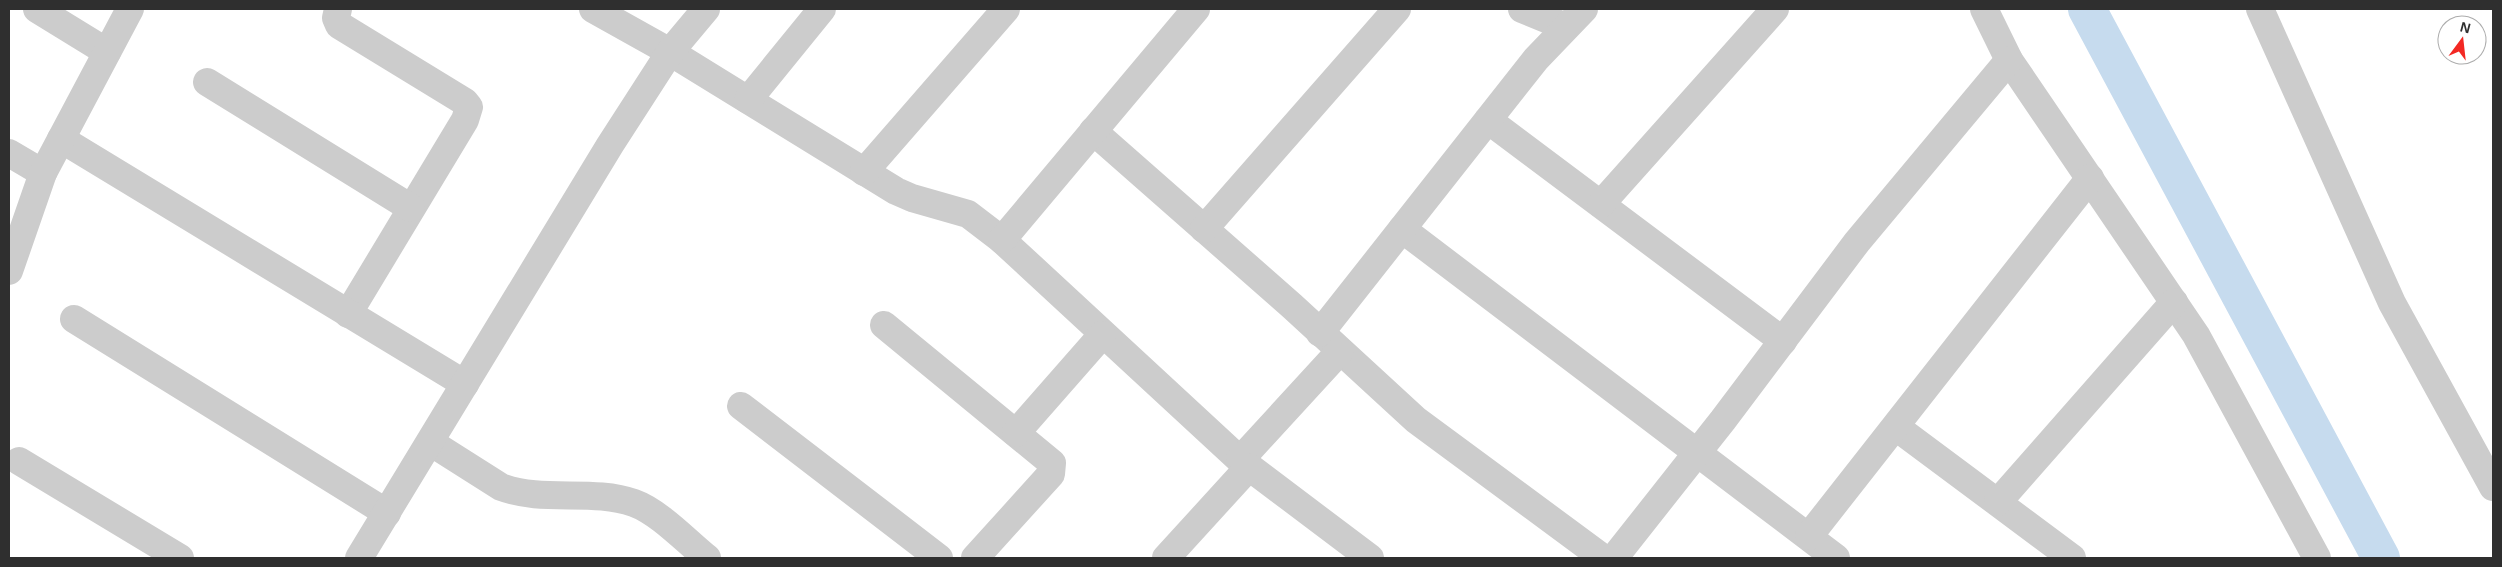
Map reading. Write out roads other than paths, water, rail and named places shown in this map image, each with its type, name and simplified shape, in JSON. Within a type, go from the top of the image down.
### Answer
[{"type":"street","points":[[37,9],[107,52]]},
{"type":"street","points":[[9,272],[43,173],[130,9]]},
{"type":"street","points":[[338,9],[336,18],[339,25],[466,102],[469,108],[465,120],[348,314]]},
{"type":"street","points":[[594,9],[670,52],[864,172],[912,198],[968,214],[1002,240],[1102,335],[1245,464],[1370,558]]},
{"type":"street","points":[[359,558],[610,144],[670,52],[706,9]]},
{"type":"street","points":[[748,100],[822,9]]},
{"type":"street","points":[[864,172],[1006,9]]},
{"type":"street","points":[[1002,240],[1196,9]]},
{"type":"street","points":[[1204,228],[1397,9]]},
{"type":"street","points":[[1522,9],[1575,18]]},
{"type":"street","points":[[1601,204],[1775,9]]},
{"type":"street","points":[[1984,9],[2009,60],[2196,335],[2317,558]]},
{"type":"street","points":[[2260,9],[2392,303],[2493,487]]},
{"type":"street","points":[[1320,332],[1536,58],[1575,18]]},
{"type":"street","points":[[1614,558],[1697,453],[1857,242],[2009,60]]},
{"type":"street","points":[[207,82],[411,208]]},
{"type":"street","points":[[1488,120],[1783,341]]},
{"type":"street","points":[[1093,131],[1204,228],[1416,420],[1603,558]]},
{"type":"street","points":[[61,140],[465,384]]},
{"type":"street","points":[[9,153],[43,173]]},
{"type":"street","points":[[1809,536],[2090,178]]},
{"type":"street","points":[[1402,229],[1836,558]]},
{"type":"street","points":[[1998,502],[2174,302]]},
{"type":"street","points":[[74,319],[387,513]]},
{"type":"street","points":[[884,325],[1052,463],[1053,468],[975,558]]},
{"type":"street","points":[[1016,433],[1102,335]]},
{"type":"street","points":[[1166,558],[1340,351]]},
{"type":"street","points":[[741,406],[939,558]]},
{"type":"street","points":[[1896,427],[2072,558]]},
{"type":"street","points":[[430,442],[501,487],[513,491],[532,495],[618,499],[635,503],[648,510],[707,558]]},
{"type":"street","points":[[19,461],[180,558]]},
{"type":"waterway","points":[[2087,9],[2381,558]]}]
